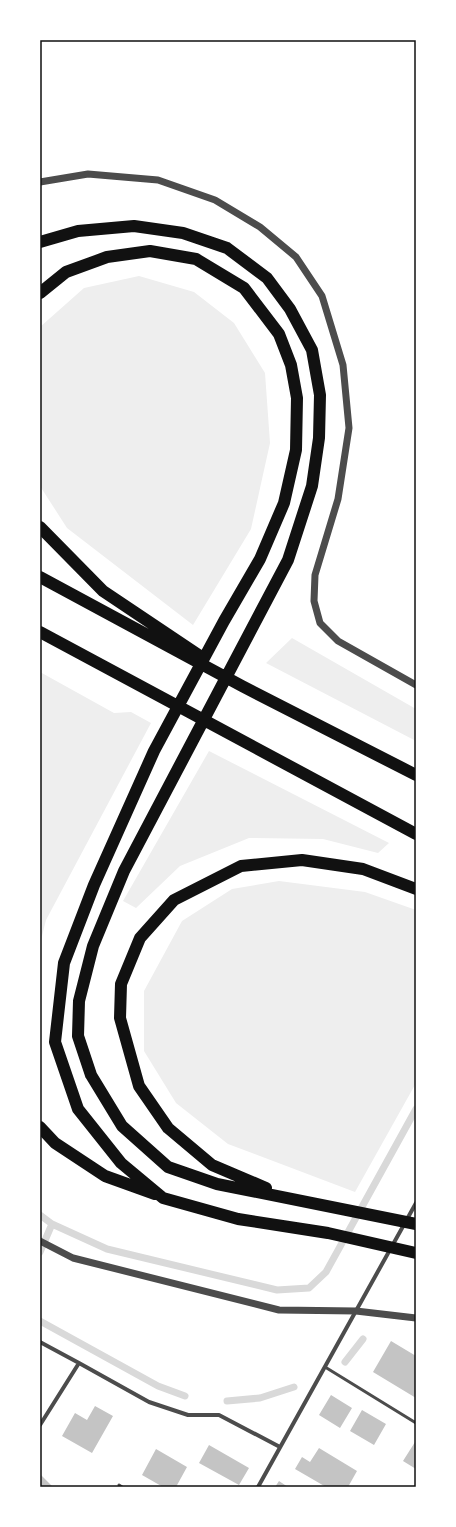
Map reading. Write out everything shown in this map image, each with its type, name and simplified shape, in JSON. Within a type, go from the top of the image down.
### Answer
[{"type":"highway","points":[[40,242],[78,231],[134,226],[183,233],[227,248],[267,278],[290,309],[312,350],[320,395],[319,438],[312,486],[288,560],[124,871],[94,946],[79,1001],[78,1036],[90,1075],[122,1126],[168,1167],[217,1184],[416,1224]]},
{"type":"highway","points":[[40,293],[66,272],[107,257],[150,251],[196,259],[244,288],[279,334],[291,365],[297,398],[296,450],[284,503],[260,559],[224,621],[154,751],[94,884],[64,963],[55,1042],[78,1109],[121,1163],[163,1198]]},
{"type":"highway","points":[[40,527],[103,590],[216,672],[416,775]]},
{"type":"highway","points":[[40,577],[188,652],[242,686]]},
{"type":"highway","points":[[40,632],[416,834]]},
{"type":"highway","points":[[287,1197],[212,1165],[168,1128],[139,1086],[120,1018],[121,984],[140,938],[174,900],[241,866],[302,860],[363,869],[416,889]]},
{"type":"highway","points":[[40,1127],[55,1143],[105,1176],[163,1198],[238,1219],[328,1233],[416,1253]]},
{"type":"street","points":[[40,182],[88,174],[158,180],[216,200],[260,227],[296,257],[322,296],[341,357],[349,428],[338,499],[315,575],[314,601],[320,623],[338,641],[416,686]]},
{"type":"street","points":[[258,1487],[416,1203]]},
{"type":"street","points":[[40,1241],[73,1258],[279,1310],[356,1311],[416,1318]]},
{"type":"street","points":[[40,1342],[149,1402],[188,1415],[219,1415],[280,1447]]},
{"type":"street","points":[[40,1425],[79,1363]]},
{"type":"lane","points":[[324,1367],[416,1422]]},
{"type":"shaded area","points":[[139,276],[194,292],[234,323],[265,373],[270,443],[251,529],[193,625],[67,528],[40,486],[40,327],[84,288]]},
{"type":"shaded area","points":[[292,638],[416,709],[416,741],[266,663]]},
{"type":"shaded area","points":[[40,672],[114,713],[131,712],[151,723],[46,920],[40,944]]},
{"type":"shaded area","points":[[209,751],[389,843],[378,853],[323,839],[249,838],[180,866],[136,908],[123,901]]},
{"type":"shaded area","points":[[279,881],[365,892],[416,910],[416,1083],[355,1192],[228,1144],[176,1103],[144,1051],[144,991],[182,921],[232,889]]},
{"type":"building","points":[[391,1341],[416,1356],[416,1398],[373,1372]]},
{"type":"building","points":[[331,1395],[352,1408],[340,1428],[319,1415]]},
{"type":"building","points":[[95,1406],[113,1416],[92,1453],[62,1436],[75,1413],[87,1420]]},
{"type":"building","points":[[362,1410],[386,1424],[374,1445],[350,1431]]},
{"type":"building","points":[[415,1442],[416,1443],[416,1469],[403,1461]]},
{"type":"building","points":[[209,1445],[249,1468],[239,1485],[199,1463]]},
{"type":"building","points":[[319,1448],[357,1471],[348,1487],[326,1487],[295,1469],[302,1457],[310,1462]]},
{"type":"building","points":[[156,1449],[187,1467],[176,1487],[163,1487],[142,1475]]},
{"type":"building","points":[[40,1474],[53,1487],[40,1487]]},
{"type":"building","points":[[279,1481],[288,1487],[275,1487]]},
{"type":"waterway","points":[[52,1224],[107,1249],[277,1290],[309,1288],[326,1272],[416,1109]]},
{"type":"waterway","points":[[40,1215],[52,1224],[40,1252]]},
{"type":"waterway","points":[[40,1321],[158,1386],[185,1396]]},
{"type":"waterway","points":[[345,1362],[363,1339]]},
{"type":"waterway","points":[[227,1401],[260,1398],[294,1387]]}]
